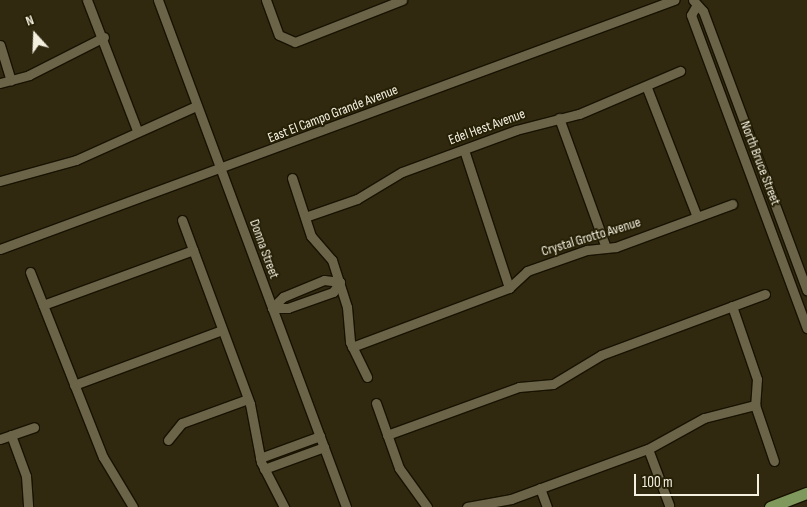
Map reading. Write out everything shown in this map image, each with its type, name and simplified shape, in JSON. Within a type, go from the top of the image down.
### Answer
[{"type":"main road","points":[[770,507],[807,493]]},
{"type":"street","points":[[87,0],[104,37],[137,130]]},
{"type":"street","name":"Donna Street","points":[[158,0],[346,507]]},
{"type":"street","points":[[266,0],[279,34],[288,41],[295,42],[402,0]]},
{"type":"street","points":[[374,0],[378,9]]},
{"type":"street","name":"East El Campo Grande Avenue","points":[[0,249],[220,170],[674,0]]},
{"type":"street","name":"North Bruce Street","points":[[694,4],[706,19],[807,290]]},
{"type":"street","name":"North Bruce Street","points":[[694,4],[690,15],[807,328]]},
{"type":"street","points":[[0,83],[11,80],[104,37]]},
{"type":"street","points":[[0,44],[11,80]]},
{"type":"street","name":"Edel Hest Avenue","points":[[305,217],[358,199],[402,172],[647,88],[660,77],[680,71]]},
{"type":"street","points":[[647,88],[697,217]]},
{"type":"street","points":[[0,181],[76,160],[137,130],[196,106]]},
{"type":"street","points":[[558,118],[606,248]]},
{"type":"street","points":[[464,150],[510,288]]},
{"type":"street","points":[[292,178],[305,217],[340,282],[352,347],[367,377]]},
{"type":"street","name":"Crystal Grotto Avenue","points":[[352,347],[510,288],[527,271],[606,248],[732,204]]},
{"type":"street","points":[[182,220],[248,399],[260,458],[284,507]]},
{"type":"street","points":[[43,306],[193,250]]},
{"type":"street","points":[[30,272],[106,465],[134,507]]},
{"type":"street","points":[[272,308],[283,297],[324,280],[340,282]]},
{"type":"street","points":[[272,308],[288,308],[333,292],[340,282]]},
{"type":"street","points":[[387,435],[519,387],[553,384],[601,354],[765,294]]},
{"type":"street","points":[[732,306],[757,379],[755,405],[774,461]]},
{"type":"street","points":[[74,385],[222,330]]},
{"type":"street","points":[[168,440],[182,423],[248,399]]},
{"type":"street","points":[[376,403],[399,468],[427,507]]},
{"type":"street","points":[[467,507],[511,499],[648,449],[704,418],[755,405]]},
{"type":"street","points":[[0,439],[34,427]]},
{"type":"street","points":[[11,435],[26,476],[28,507]]},
{"type":"street","points":[[260,458],[320,436]]},
{"type":"street","points":[[264,469],[324,447]]},
{"type":"street","points":[[648,449],[669,505]]},
{"type":"street","points":[[540,488],[547,507]]}]
